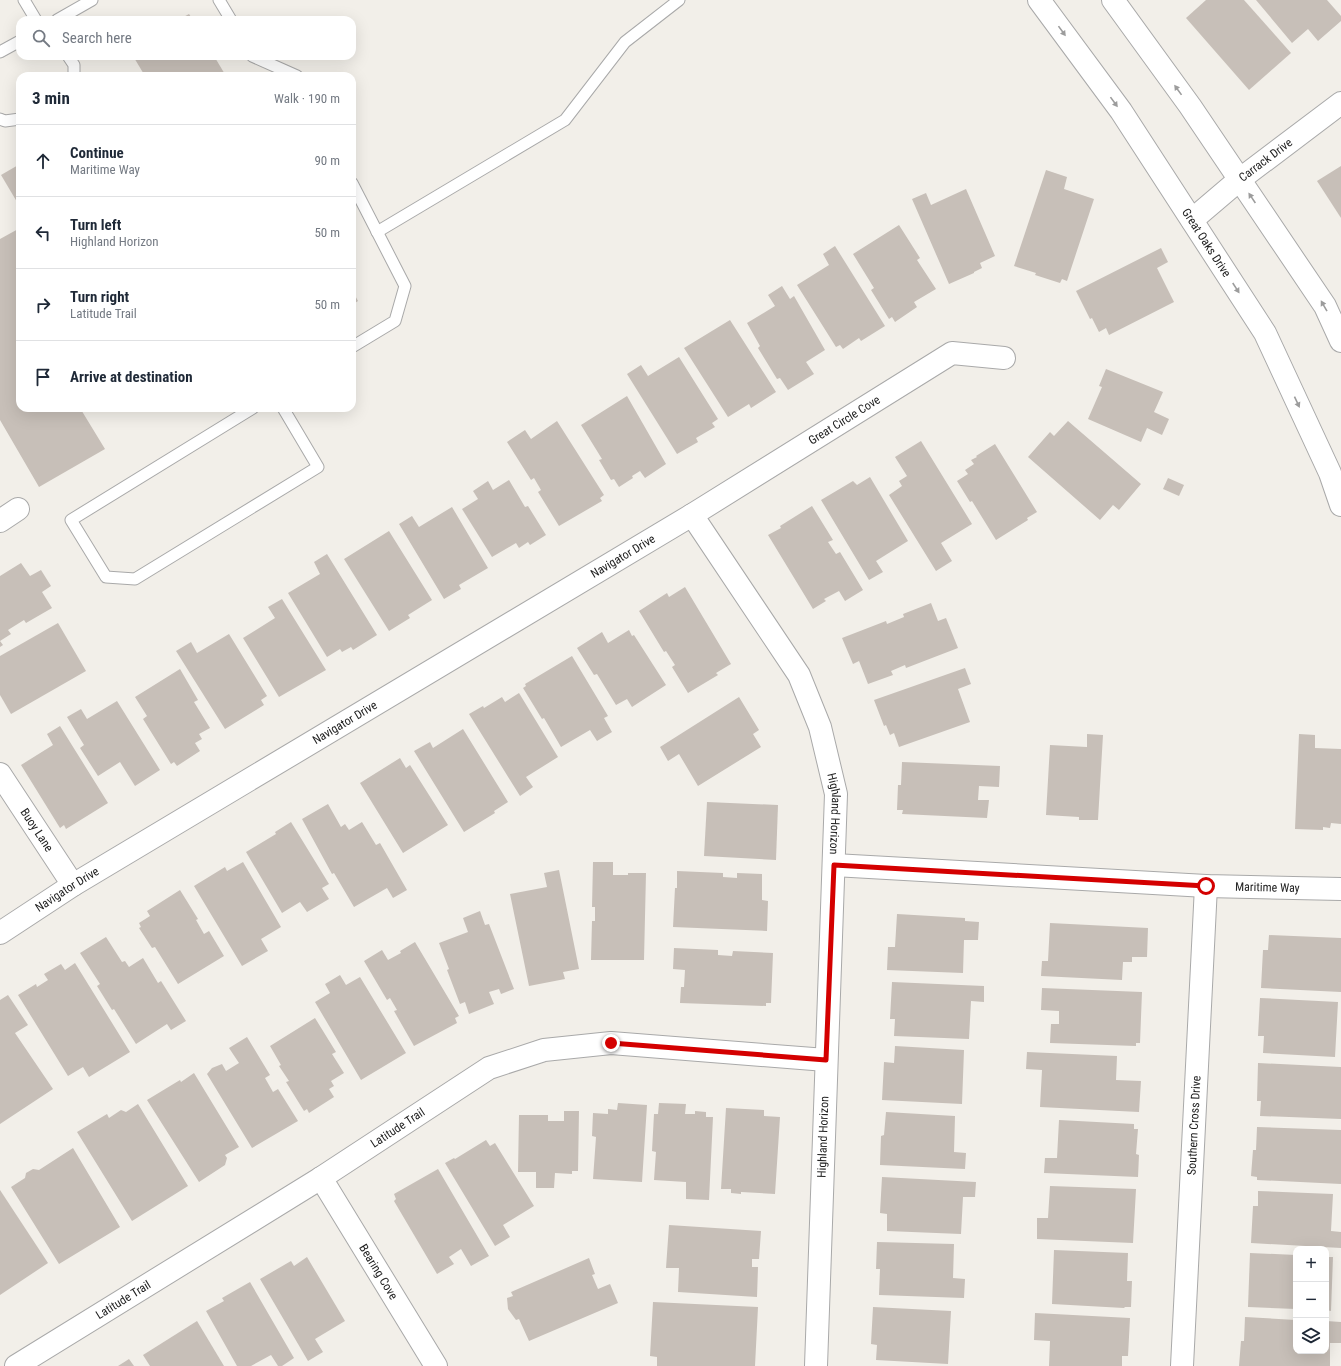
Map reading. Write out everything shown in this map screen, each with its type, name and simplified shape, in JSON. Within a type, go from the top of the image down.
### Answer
[{"type":"street","name":"Great Oaks Drive","points":[[1039,0],[1121,111],[1265,334],[1330,473],[1341,505]]},
{"type":"street","points":[[1113,0],[1190,106],[1325,306],[1341,341]]},
{"type":"street","name":"Carrack Drive","points":[[1192,220],[1239,180],[1341,103]]},
{"type":"street","name":"Great Circle Cove","points":[[692,515],[952,353],[1004,358]]},
{"type":"street","name":"Highland Horizon","points":[[692,515],[799,676],[820,727],[836,794],[816,1366]]},
{"type":"street","name":"Navigator Drive","points":[[0,933],[73,885],[692,515]]},
{"type":"street","name":"Buoy Lane","points":[[0,774],[73,885]]},
{"type":"street","name":"Maritime Way","points":[[834,865],[1206,886],[1341,889]]},
{"type":"street","name":"Southern Cross Drive","points":[[1182,1366],[1206,886]]},
{"type":"street","name":"Latitude Trail","points":[[16,1366],[321,1178],[489,1068],[544,1050],[611,1043],[826,1060]]},
{"type":"street","name":"Bearing Cove","points":[[321,1178],[436,1366]]},
{"type":"lane","points":[[24,0],[34,16]]},
{"type":"lane","points":[[64,16],[92,0]]},
{"type":"lane","points":[[219,0],[229,16]]},
{"type":"lane","points":[[377,232],[565,120],[626,42],[679,0]]},
{"type":"lane","points":[[0,52],[16,43]]},
{"type":"lane","points":[[71,60],[74,65],[74,72]]},
{"type":"lane","points":[[261,60],[288,72]]},
{"type":"lane","points":[[0,119],[6,121],[16,120]]},
{"type":"lane","points":[[356,191],[405,286],[396,320],[356,345]]},
{"type":"lane","points":[[246,412],[71,520],[106,577],[135,579],[318,467],[285,412]]},
{"type":"building","points":[[1206,0],[1244,0],[1291,53],[1249,90],[1186,18]]},
{"type":"building","points":[[1256,0],[1327,0],[1341,16],[1341,21],[1318,41],[1308,29],[1292,43]]},
{"type":"building","points":[[135,60],[216,60],[224,72],[143,72]]},
{"type":"building","points":[[16,166],[16,200],[1,175]]},
{"type":"building","points":[[1341,166],[1341,218],[1317,181]]},
{"type":"building","points":[[1046,170],[1067,177],[1064,189],[1094,199],[1067,281],[1062,279],[1060,283],[1014,266]]},
{"type":"building","points":[[966,189],[995,256],[980,263],[982,268],[974,273],[949,284],[912,199],[926,193],[931,205]]},
{"type":"building","points":[[899,225],[920,258],[917,260],[936,289],[914,302],[917,307],[895,322],[892,317],[889,319],[871,290],[874,288],[853,254]]},
{"type":"building","points":[[16,230],[16,412],[82,412],[105,449],[39,487],[0,420],[0,239]]},
{"type":"building","points":[[835,246],[885,326],[861,341],[859,338],[843,349],[840,345],[836,347],[797,285],[829,265],[823,254]]},
{"type":"building","points":[[1161,248],[1168,262],[1157,268],[1174,302],[1109,335],[1106,328],[1099,332],[1092,318],[1090,319],[1076,291]]},
{"type":"building","points":[[782,286],[790,299],[794,296],[825,350],[806,362],[814,374],[788,390],[780,378],[777,379],[758,348],[760,346],[747,323],[775,306],[768,295]]},
{"type":"building","points":[[730,320],[776,392],[751,408],[749,404],[728,417],[684,348]]},
{"type":"building","points":[[679,357],[718,419],[712,423],[715,427],[696,438],[698,442],[677,454],[627,374],[641,365],[648,376]]},
{"type":"building","points":[[1106,369],[1163,392],[1154,412],[1169,419],[1162,435],[1147,428],[1141,442],[1088,419],[1102,387],[1099,386]]},
{"type":"building","points":[[627,396],[666,464],[645,478],[640,471],[632,476],[633,478],[619,487],[614,479],[611,480],[599,460],[602,459],[581,425]]},
{"type":"building","points":[[557,421],[604,495],[600,498],[602,501],[559,526],[538,492],[541,490],[534,478],[531,480],[507,442],[525,430],[531,439]]},
{"type":"building","points":[[1068,421],[1141,484],[1119,510],[1113,505],[1100,520],[1028,457],[1050,432],[1054,436]]},
{"type":"building","points":[[921,441],[972,524],[941,543],[952,561],[936,571],[889,495],[902,486],[899,481],[907,476],[895,457]]},
{"type":"building","points":[[995,444],[1037,512],[1027,518],[1028,520],[996,540],[972,501],[970,502],[957,481],[968,474],[965,470],[974,464],[971,460]]},
{"type":"building","points":[[870,477],[908,541],[876,561],[883,572],[869,580],[821,500],[853,481],[857,485]]},
{"type":"building","points":[[1168,478],[1184,485],[1179,496],[1163,489]]},
{"type":"building","points":[[509,480],[525,507],[528,506],[546,535],[530,545],[528,542],[519,548],[516,543],[492,557],[462,509],[478,499],[473,491],[488,481],[493,490]]},
{"type":"building","points":[[812,506],[833,540],[828,542],[836,554],[840,552],[863,590],[845,601],[839,591],[824,599],[826,601],[813,609],[768,535],[781,528],[780,526]]},
{"type":"building","points":[[452,507],[488,568],[459,585],[461,589],[444,599],[399,524],[412,516],[419,527]]},
{"type":"building","points":[[389,531],[432,600],[408,615],[410,618],[389,631],[344,559]]},
{"type":"building","points":[[327,554],[377,635],[353,650],[351,647],[342,652],[340,649],[327,657],[288,593],[320,574],[314,562]]},
{"type":"building","points":[[21,563],[30,576],[41,570],[51,586],[42,592],[52,608],[26,623],[24,620],[8,630],[11,634],[0,641],[0,576]]},
{"type":"building","points":[[685,587],[731,664],[716,673],[718,675],[688,693],[672,667],[675,665],[666,651],[664,652],[639,611],[667,593],[669,597]]},
{"type":"building","points":[[282,599],[326,670],[279,697],[243,638],[275,618],[268,607]]},
{"type":"building","points":[[931,603],[938,621],[946,618],[958,648],[906,668],[905,665],[891,671],[893,675],[868,684],[859,661],[853,664],[842,638],[886,621],[887,624],[904,617],[903,614]]},
{"type":"building","points":[[58,623],[86,671],[11,714],[0,695],[0,656]]},
{"type":"building","points":[[629,630],[632,636],[634,635],[666,685],[632,707],[627,699],[616,705],[597,674],[594,675],[577,648],[602,632],[608,643]]},
{"type":"building","points":[[229,634],[267,696],[261,700],[264,705],[225,729],[176,651],[191,642],[197,653]]},
{"type":"building","points":[[572,656],[608,716],[604,718],[612,732],[597,741],[590,730],[561,747],[544,718],[542,719],[523,688],[526,686],[525,684]]},
{"type":"building","points":[[965,668],[971,684],[958,689],[970,722],[899,747],[894,733],[890,735],[886,725],[884,726],[874,700]]},
{"type":"building","points":[[180,669],[198,700],[194,702],[210,728],[199,734],[202,739],[195,743],[200,751],[177,766],[174,762],[171,764],[143,719],[147,716],[135,697]]},
{"type":"building","points":[[519,693],[558,757],[526,777],[533,787],[520,796],[469,714],[483,706],[484,708],[502,697],[505,702]]},
{"type":"building","points":[[739,697],[759,730],[753,734],[761,747],[698,786],[679,754],[668,761],[660,747]]},
{"type":"building","points":[[117,701],[160,770],[135,786],[120,762],[98,776],[80,748],[84,745],[67,717],[81,709],[87,719]]},
{"type":"building","points":[[60,726],[108,803],[66,829],[64,825],[60,828],[21,765],[53,745],[47,734]]},
{"type":"building","points":[[463,729],[508,802],[494,811],[495,813],[464,832],[414,751],[430,742],[433,748]]},
{"type":"building","points":[[1087,734],[1103,735],[1098,820],[1079,820],[1079,817],[1046,815],[1050,745],[1087,747]]},
{"type":"building","points":[[1299,734],[1315,735],[1315,748],[1341,749],[1341,824],[1331,823],[1330,828],[1323,827],[1323,830],[1295,829]]},
{"type":"building","points":[[400,758],[406,768],[410,765],[448,825],[403,853],[360,783]]},
{"type":"building","points":[[902,762],[1000,766],[999,787],[979,786],[978,800],[989,800],[987,818],[902,814],[903,810],[897,810],[898,785],[901,785]]},
{"type":"building","points":[[707,802],[778,805],[776,860],[704,856]]},
{"type":"building","points":[[328,804],[341,827],[345,824],[349,830],[362,822],[376,845],[380,843],[407,890],[393,898],[387,888],[354,907],[334,873],[332,874],[302,819]]},
{"type":"building","points":[[291,822],[329,884],[322,888],[329,899],[307,912],[300,902],[282,913],[246,852],[276,834],[275,832]]},
{"type":"building","points":[[243,862],[281,927],[261,939],[268,951],[242,966],[194,886],[225,867],[227,871]]},
{"type":"building","points":[[593,862],[613,862],[613,875],[646,873],[644,960],[591,960],[592,921],[595,921],[595,907],[592,907]]},
{"type":"building","points":[[559,870],[579,969],[563,972],[565,979],[529,986],[510,894],[547,887],[544,873]]},
{"type":"building","points":[[677,871],[723,873],[723,877],[737,878],[737,873],[762,874],[762,900],[768,901],[767,931],[673,927],[675,888],[677,888]]},
{"type":"building","points":[[180,890],[198,919],[196,920],[204,934],[209,931],[224,956],[178,984],[155,947],[152,948],[139,928],[141,927],[139,923],[150,916],[147,911]]},
{"type":"building","points":[[480,911],[485,925],[489,924],[514,989],[501,994],[499,989],[489,992],[494,1004],[469,1014],[465,1002],[460,1004],[447,970],[449,969],[439,943],[468,932],[463,918]]},
{"type":"building","points":[[897,914],[965,918],[965,921],[979,922],[978,940],[964,940],[963,973],[887,970],[888,947],[895,947]]},
{"type":"building","points":[[1050,923],[1148,928],[1147,957],[1132,957],[1132,962],[1123,962],[1122,980],[1041,976],[1042,961],[1048,961]]},
{"type":"building","points":[[1269,935],[1341,938],[1341,992],[1261,988],[1263,950],[1268,950]]},
{"type":"building","points":[[106,937],[122,962],[125,961],[129,967],[143,958],[158,983],[161,981],[186,1021],[171,1030],[167,1024],[136,1044],[114,1009],[112,1010],[97,986],[100,984],[80,953]]},
{"type":"building","points":[[415,942],[459,1016],[455,1018],[457,1023],[414,1046],[394,1011],[397,1010],[390,998],[387,1000],[364,961],[382,950],[388,960],[401,953],[400,951]]},
{"type":"building","points":[[674,948],[718,950],[718,955],[732,956],[733,951],[773,953],[771,1003],[766,1003],[766,1006],[680,1003],[681,987],[684,987],[685,970],[673,969]]},
{"type":"building","points":[[75,963],[130,1052],[89,1077],[83,1067],[68,1076],[18,995],[36,984],[37,987],[48,980],[44,974],[61,964],[65,970]]},
{"type":"building","points":[[340,975],[346,985],[360,977],[406,1053],[361,1080],[315,1002],[330,993],[325,984]]},
{"type":"building","points":[[892,982],[984,986],[984,1002],[971,1001],[969,1039],[894,1036],[895,1019],[890,1019]]},
{"type":"building","points":[[1042,988],[1142,992],[1140,1043],[1136,1043],[1136,1046],[1050,1043],[1051,1024],[1059,1024],[1059,1011],[1041,1010]]},
{"type":"building","points":[[8,995],[28,1025],[15,1033],[53,1089],[0,1124],[0,1000]]},
{"type":"building","points":[[1260,998],[1338,1002],[1335,1057],[1263,1053],[1264,1036],[1258,1036]]},
{"type":"building","points":[[315,1018],[336,1052],[332,1054],[344,1073],[331,1081],[334,1086],[329,1089],[334,1097],[309,1113],[307,1109],[304,1111],[286,1082],[289,1081],[279,1066],[281,1065],[270,1046]]},
{"type":"building","points":[[247,1037],[270,1075],[265,1078],[273,1092],[278,1089],[298,1121],[252,1148],[207,1074],[212,1068],[222,1064],[226,1071],[239,1063],[229,1048]]},
{"type":"building","points":[[895,1046],[964,1050],[962,1104],[882,1100],[884,1062],[894,1063]]},
{"type":"building","points":[[1027,1052],[1117,1056],[1116,1080],[1141,1081],[1139,1112],[1040,1107],[1042,1070],[1026,1069]]},
{"type":"building","points":[[1258,1063],[1341,1067],[1341,1119],[1260,1116],[1261,1101],[1257,1101]]},
{"type":"building","points":[[194,1073],[239,1147],[225,1155],[227,1158],[225,1165],[199,1182],[147,1100],[180,1080],[181,1082]]},
{"type":"building","points":[[618,1103],[647,1105],[642,1182],[593,1179],[596,1137],[592,1136],[593,1113],[608,1114],[608,1109],[617,1110]]},
{"type":"building","points":[[659,1103],[686,1104],[685,1114],[695,1114],[695,1111],[706,1112],[706,1117],[713,1117],[709,1200],[686,1199],[686,1182],[654,1180],[656,1152],[652,1151],[654,1114],[658,1114]]},
{"type":"building","points":[[138,1104],[188,1186],[132,1221],[77,1132],[107,1114],[109,1118],[121,1110],[126,1112]]},
{"type":"building","points":[[726,1108],[764,1110],[764,1116],[780,1117],[775,1194],[741,1192],[741,1194],[731,1193],[731,1189],[721,1189]]},
{"type":"building","points":[[564,1111],[579,1111],[578,1171],[572,1171],[572,1174],[555,1173],[554,1188],[536,1188],[536,1172],[518,1172],[519,1115],[548,1115],[548,1121],[564,1121]]},
{"type":"building","points":[[886,1112],[955,1116],[954,1152],[966,1153],[965,1169],[880,1165],[881,1136],[884,1135]]},
{"type":"building","points":[[1059,1120],[1134,1124],[1134,1129],[1138,1129],[1136,1154],[1139,1155],[1138,1177],[1044,1173],[1045,1158],[1057,1158]]},
{"type":"building","points":[[1257,1127],[1341,1130],[1341,1184],[1257,1180],[1257,1177],[1251,1176],[1253,1150],[1256,1150]]},
{"type":"building","points":[[486,1140],[490,1146],[495,1143],[534,1206],[503,1225],[510,1237],[495,1246],[445,1163],[454,1158],[455,1159]]},
{"type":"building","points":[[73,1148],[120,1227],[59,1264],[11,1187],[25,1178],[26,1173],[33,1169],[39,1170]]},
{"type":"building","points":[[438,1169],[489,1256],[471,1266],[461,1249],[449,1257],[454,1264],[437,1274],[394,1201],[396,1199],[394,1194]]},
{"type":"building","points":[[882,1177],[976,1182],[975,1197],[963,1197],[961,1234],[887,1231],[887,1214],[880,1213]]},
{"type":"building","points":[[1050,1186],[1136,1189],[1133,1243],[1037,1239],[1037,1218],[1048,1218]]},
{"type":"building","points":[[0,1190],[48,1263],[0,1295]]},
{"type":"building","points":[[1258,1191],[1333,1194],[1331,1231],[1341,1232],[1341,1248],[1329,1247],[1329,1246],[1251,1243],[1253,1206],[1258,1206]]},
{"type":"building","points":[[669,1225],[761,1231],[759,1259],[752,1259],[752,1267],[758,1267],[757,1297],[678,1292],[679,1268],[666,1268]]},
{"type":"building","points":[[877,1242],[954,1244],[953,1278],[965,1279],[964,1298],[879,1295],[880,1269],[876,1269]]},
{"type":"building","points":[[1054,1250],[1128,1253],[1127,1281],[1132,1281],[1131,1307],[1124,1308],[1052,1304]]},
{"type":"building","points":[[1250,1253],[1293,1255],[1293,1309],[1248,1307]]},
{"type":"building","points":[[307,1257],[345,1321],[315,1339],[323,1352],[308,1361],[260,1279],[291,1261],[294,1266]]},
{"type":"building","points":[[1329,1257],[1333,1257],[1331,1311],[1329,1311]]},
{"type":"building","points":[[589,1258],[595,1274],[592,1275],[598,1289],[610,1284],[618,1303],[529,1341],[519,1319],[516,1320],[508,1309],[507,1298],[513,1296],[511,1292]]},
{"type":"building","points":[[250,1282],[294,1358],[282,1366],[278,1366],[271,1355],[251,1366],[237,1366],[206,1311],[224,1301],[222,1298]]},
{"type":"building","points":[[653,1302],[758,1307],[755,1366],[657,1366],[657,1357],[650,1356]]},
{"type":"building","points":[[873,1307],[951,1311],[948,1364],[876,1360],[877,1345],[871,1344]]},
{"type":"building","points":[[1035,1313],[1130,1318],[1128,1356],[1122,1356],[1122,1366],[1049,1366],[1050,1341],[1034,1340]]},
{"type":"building","points":[[1245,1317],[1293,1320],[1293,1354],[1329,1354],[1329,1321],[1341,1322],[1341,1343],[1330,1343],[1330,1366],[1239,1366],[1241,1341],[1244,1341]]},
{"type":"building","points":[[197,1321],[224,1366],[150,1366],[143,1355]]},
{"type":"building","points":[[129,1359],[134,1366],[118,1366]]},
{"type":"route","points":[[611,1043],[826,1060],[834,865],[1206,886]]}]
